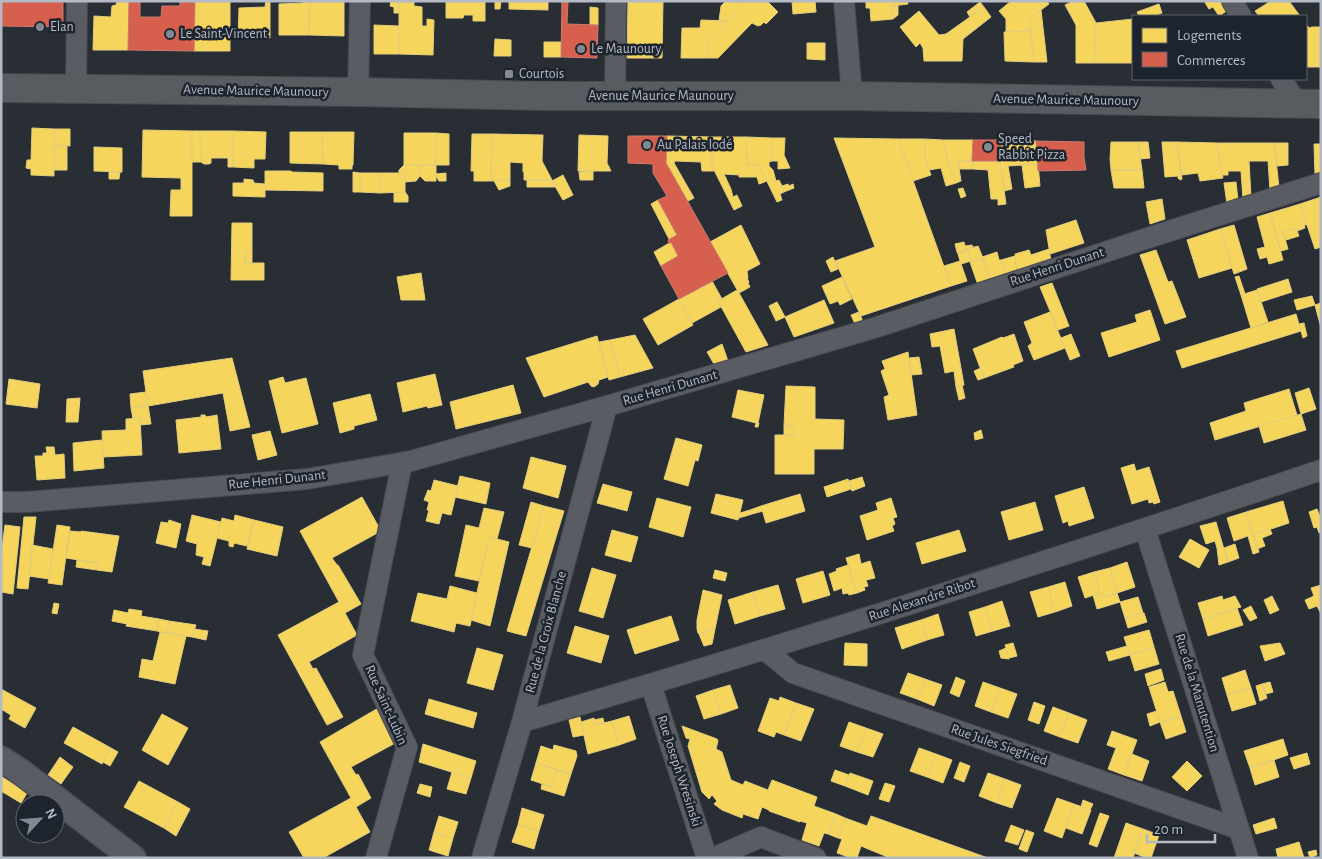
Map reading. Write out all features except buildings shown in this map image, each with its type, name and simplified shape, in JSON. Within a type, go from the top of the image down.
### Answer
[{"type":"main road","name":"Avenue Maurice Maunoury","points":[[1,88],[549,96],[852,96],[1309,104]]},
{"type":"street","points":[[76,89],[78,1]]},
{"type":"street","points":[[358,92],[360,1]]},
{"type":"street","points":[[614,96],[616,1]]},
{"type":"street","points":[[844,1],[852,96]]},
{"type":"street","points":[[1232,1],[1240,15]]},
{"type":"street","points":[[1282,80],[1309,104]]},
{"type":"street","name":"Rue Henri Dunant","points":[[1,502],[27,502],[307,479],[402,463],[607,406],[874,328],[1321,183]]},
{"type":"street","name":"Rue de la Croix Blanche","points":[[482,858],[522,722],[607,406]]},
{"type":"street","name":"Rue Saint-Lubin","points":[[376,858],[407,747],[363,655],[402,463]]},
{"type":"street","name":"Rue Alexandre Ribot","points":[[522,722],[765,650],[1145,529],[1321,470]]},
{"type":"street","name":"Rue de la Manutention","points":[[1145,529],[1248,858]]},
{"type":"street","name":"Rue Jules Siegfried","points":[[765,650],[793,673],[1239,829]]},
{"type":"street","name":"Rue Joseph Wresinski","points":[[651,685],[707,858]]},
{"type":"street","points":[[1,759],[22,772],[133,858]]},
{"type":"street","points":[[713,858],[761,837],[816,858]]},
{"type":"place","name":"Elan","points":[[40,27]]},
{"type":"place","name":"Le Saint-Vincent","points":[[170,34]]},
{"type":"place","name":"Le Maunoury","points":[[581,49]]},
{"type":"place","name":"Courtois","points":[[509,74]]},
{"type":"place","name":"Au Palais Iodé","points":[[647,145]]},
{"type":"place","name":"Speed Rabbit Pizza","points":[[988,147]]}]
